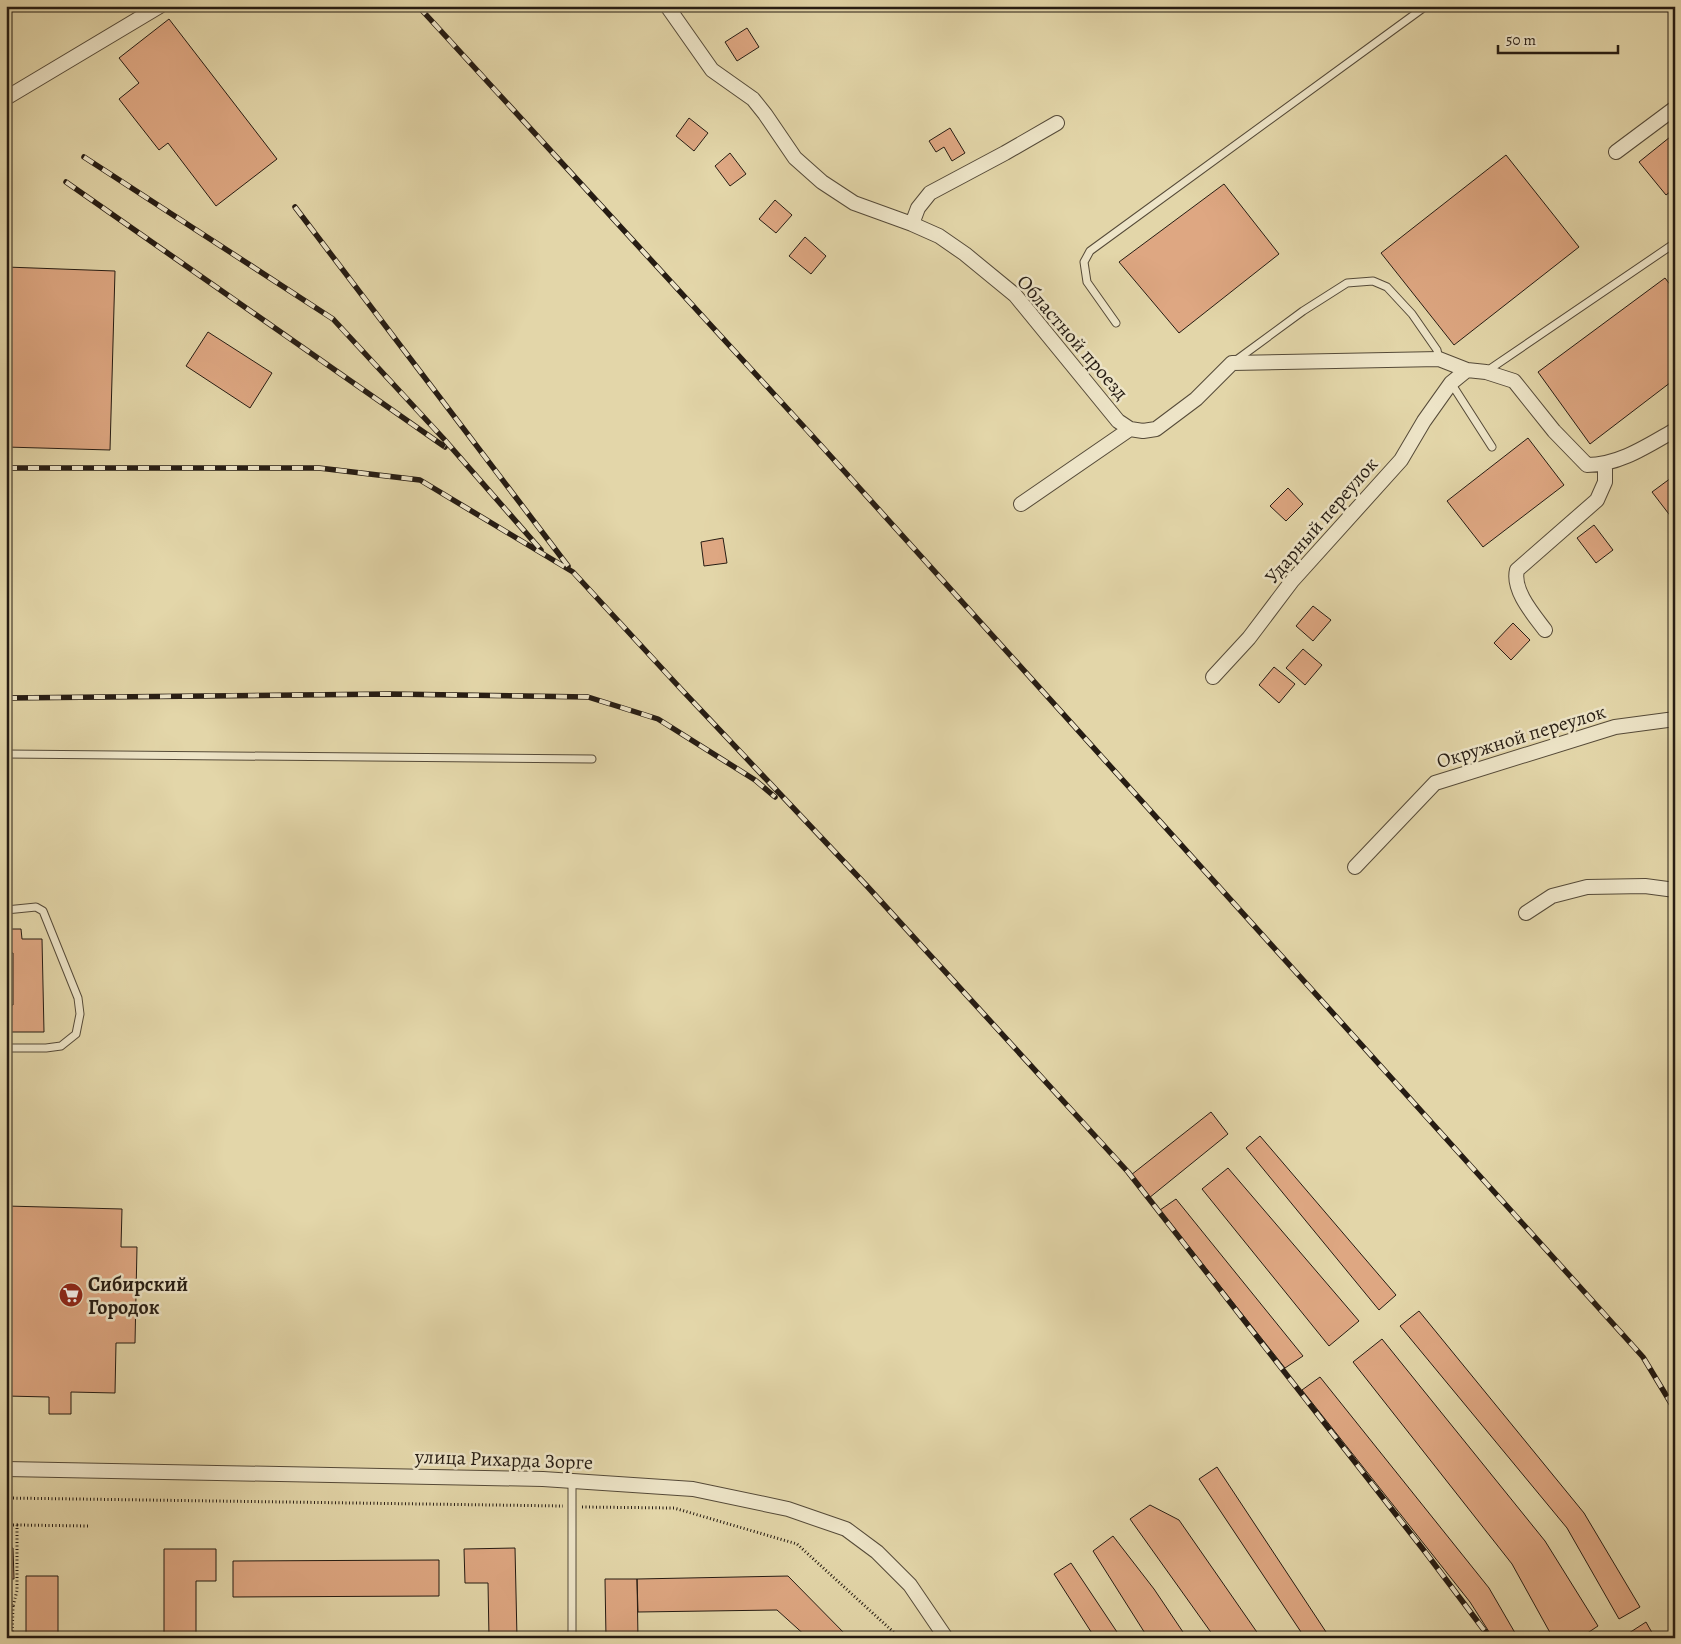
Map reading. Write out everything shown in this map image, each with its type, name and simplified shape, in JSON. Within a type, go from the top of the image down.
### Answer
[{"type":"street","points":[[6,98],[160,6]]},
{"type":"street","name":"Областной проезд","points":[[667,6],[712,70],[753,99],[766,114],[795,158],[822,182],[854,203],[939,236],[1015,295],[1118,421],[1130,429],[1156,429],[1196,399],[1232,363]]},
{"type":"street","points":[[1616,152],[1675,108]]},
{"type":"street","points":[[912,224],[918,208],[930,193],[1005,153],[1057,122]]},
{"type":"street","points":[[1232,363],[1439,359],[1467,370],[1486,372],[1514,381],[1554,431],[1587,465],[1605,464],[1631,455],[1675,430]]},
{"type":"street","name":"Ударный переулок","points":[[1213,677],[1249,638],[1292,581],[1401,460],[1424,421],[1451,383],[1467,370]]},
{"type":"street","points":[[1022,504],[1130,429]]},
{"type":"street","points":[[1545,630],[1527,605],[1515,578],[1517,570],[1597,500],[1605,482],[1605,464]]},
{"type":"street","name":"Окружной переулок","points":[[1355,867],[1435,783],[1615,727],[1675,719]]},
{"type":"street","points":[[1526,913],[1552,896],[1587,888],[1645,886],[1675,890]]},
{"type":"street","name":"улица Рихарда Зорге","points":[[6,1469],[572,1480],[692,1489],[788,1509],[846,1529],[877,1552],[910,1585],[946,1638]]},
{"type":"lane","points":[[1116,323],[1086,282],[1084,262],[1090,251],[1426,6]]},
{"type":"lane","points":[[1486,372],[1675,243]]},
{"type":"lane","points":[[1232,363],[1303,311],[1348,283],[1373,282],[1387,287],[1412,314],[1437,350],[1439,359]]},
{"type":"lane","points":[[1451,383],[1492,447]]},
{"type":"lane","points":[[6,754],[592,759]]},
{"type":"lane","points":[[6,910],[36,907],[42,911],[78,998],[80,1014],[76,1034],[61,1046],[6,1048]]},
{"type":"lane","points":[[572,1480],[572,1638]]},
{"type":"path","points":[[6,1498],[674,1508],[797,1544],[900,1638]]},
{"type":"path","points":[[6,1525],[90,1526]]},
{"type":"path","points":[[12,1638],[13,1606],[17,1591],[17,1525]]},
{"type":"path","points":[[6,1606],[13,1606]]},
{"type":"building","points":[[169,19],[277,159],[216,206],[168,143],[159,150],[119,99],[139,83],[119,58]]},
{"type":"building","points":[[747,28],[759,47],[737,61],[725,42]]},
{"type":"building","points":[[689,118],[708,133],[694,151],[676,136]]},
{"type":"building","points":[[950,128],[965,153],[952,161],[944,147],[936,152],[929,141]]},
{"type":"building","points":[[1675,133],[1675,188],[1666,195],[1639,162]]},
{"type":"building","points":[[730,153],[746,174],[730,186],[715,166]]},
{"type":"building","points":[[1506,155],[1579,247],[1454,345],[1381,253]]},
{"type":"building","points":[[1224,184],[1279,254],[1179,333],[1119,262]]},
{"type":"building","points":[[775,200],[792,215],[776,233],[759,219]]},
{"type":"building","points":[[805,237],[826,256],[811,274],[789,256]]},
{"type":"building","points":[[6,267],[115,271],[110,450],[6,447]]},
{"type":"building","points":[[1665,278],[1675,291],[1675,379],[1590,444],[1538,372]]},
{"type":"building","points":[[208,332],[272,373],[250,408],[186,366]]},
{"type":"building","points":[[1528,438],[1564,485],[1483,547],[1447,501]]},
{"type":"building","points":[[1675,475],[1675,522],[1652,492]]},
{"type":"building","points":[[1288,488],[1303,504],[1286,521],[1270,506]]},
{"type":"building","points":[[1594,525],[1613,550],[1596,563],[1577,538]]},
{"type":"building","points":[[723,538],[727,563],[704,566],[701,542]]},
{"type":"building","points":[[1313,606],[1331,620],[1313,641],[1296,626]]},
{"type":"building","points":[[1513,623],[1530,640],[1511,660],[1494,643]]},
{"type":"building","points":[[1303,649],[1322,665],[1305,685],[1286,668]]},
{"type":"building","points":[[1274,667],[1295,684],[1279,703],[1259,685]]},
{"type":"building","points":[[6,929],[21,929],[22,939],[42,939],[44,1032],[6,1032],[6,1005],[13,1005],[13,953],[6,953]]},
{"type":"building","points":[[1211,1112],[1228,1134],[1149,1198],[1131,1175]]},
{"type":"building","points":[[1260,1136],[1396,1295],[1379,1310],[1246,1148]]},
{"type":"building","points":[[1228,1168],[1359,1321],[1329,1346],[1202,1189]]},
{"type":"building","points":[[1176,1199],[1303,1356],[1285,1368],[1160,1210]]},
{"type":"building","name":"Сибирский Городок","points":[[6,1206],[122,1209],[121,1247],[137,1247],[135,1343],[116,1343],[115,1393],[71,1392],[71,1414],[49,1414],[49,1397],[6,1396]]},
{"type":"building","points":[[1419,1311],[1584,1513],[1640,1607],[1619,1619],[1567,1528],[1400,1326]]},
{"type":"building","points":[[1382,1339],[1545,1541],[1598,1626],[1580,1638],[1553,1638],[1512,1564],[1353,1362]]},
{"type":"building","points":[[1320,1377],[1489,1588],[1518,1638],[1493,1638],[1470,1602],[1302,1390]]},
{"type":"building","points":[[1217,1467],[1330,1638],[1305,1638],[1199,1479]]},
{"type":"building","points":[[1150,1505],[1179,1520],[1261,1638],[1215,1638],[1130,1519]]},
{"type":"building","points":[[1113,1536],[1154,1589],[1187,1638],[1148,1638],[1093,1551]]},
{"type":"building","points":[[6,1548],[13,1548],[14,1579],[6,1579]]},
{"type":"building","points":[[515,1548],[517,1638],[489,1638],[488,1583],[465,1583],[464,1549]]},
{"type":"building","points":[[164,1549],[216,1549],[216,1581],[196,1581],[196,1638],[164,1638]]},
{"type":"building","points":[[439,1560],[439,1596],[233,1597],[233,1561]]},
{"type":"building","points":[[1071,1563],[1121,1638],[1095,1638],[1054,1574]]},
{"type":"building","points":[[26,1576],[58,1576],[58,1638],[26,1638]]},
{"type":"building","points":[[788,1576],[849,1638],[808,1638],[777,1610],[638,1612],[637,1579]]},
{"type":"building","points":[[605,1579],[637,1579],[638,1638],[606,1638]]},
{"type":"building","points":[[1646,1622],[1655,1638],[1632,1638],[1629,1633]]},
{"type":"railway","points":[[418,6],[817,441],[1643,1357],[1675,1410]]},
{"type":"railway","points":[[84,157],[333,319],[443,438],[541,550]]},
{"type":"railway","points":[[66,182],[445,447]]},
{"type":"railway","points":[[295,207],[568,566]]},
{"type":"railway","points":[[6,468],[319,468],[420,480],[573,572],[866,885],[1128,1172],[1426,1553],[1490,1638]]},
{"type":"railway","points":[[6,698],[390,694],[588,697],[658,719],[755,780],[775,797]]},
{"type":"place","name":"Сибирский Городок","points":[[71,1295]]}]
